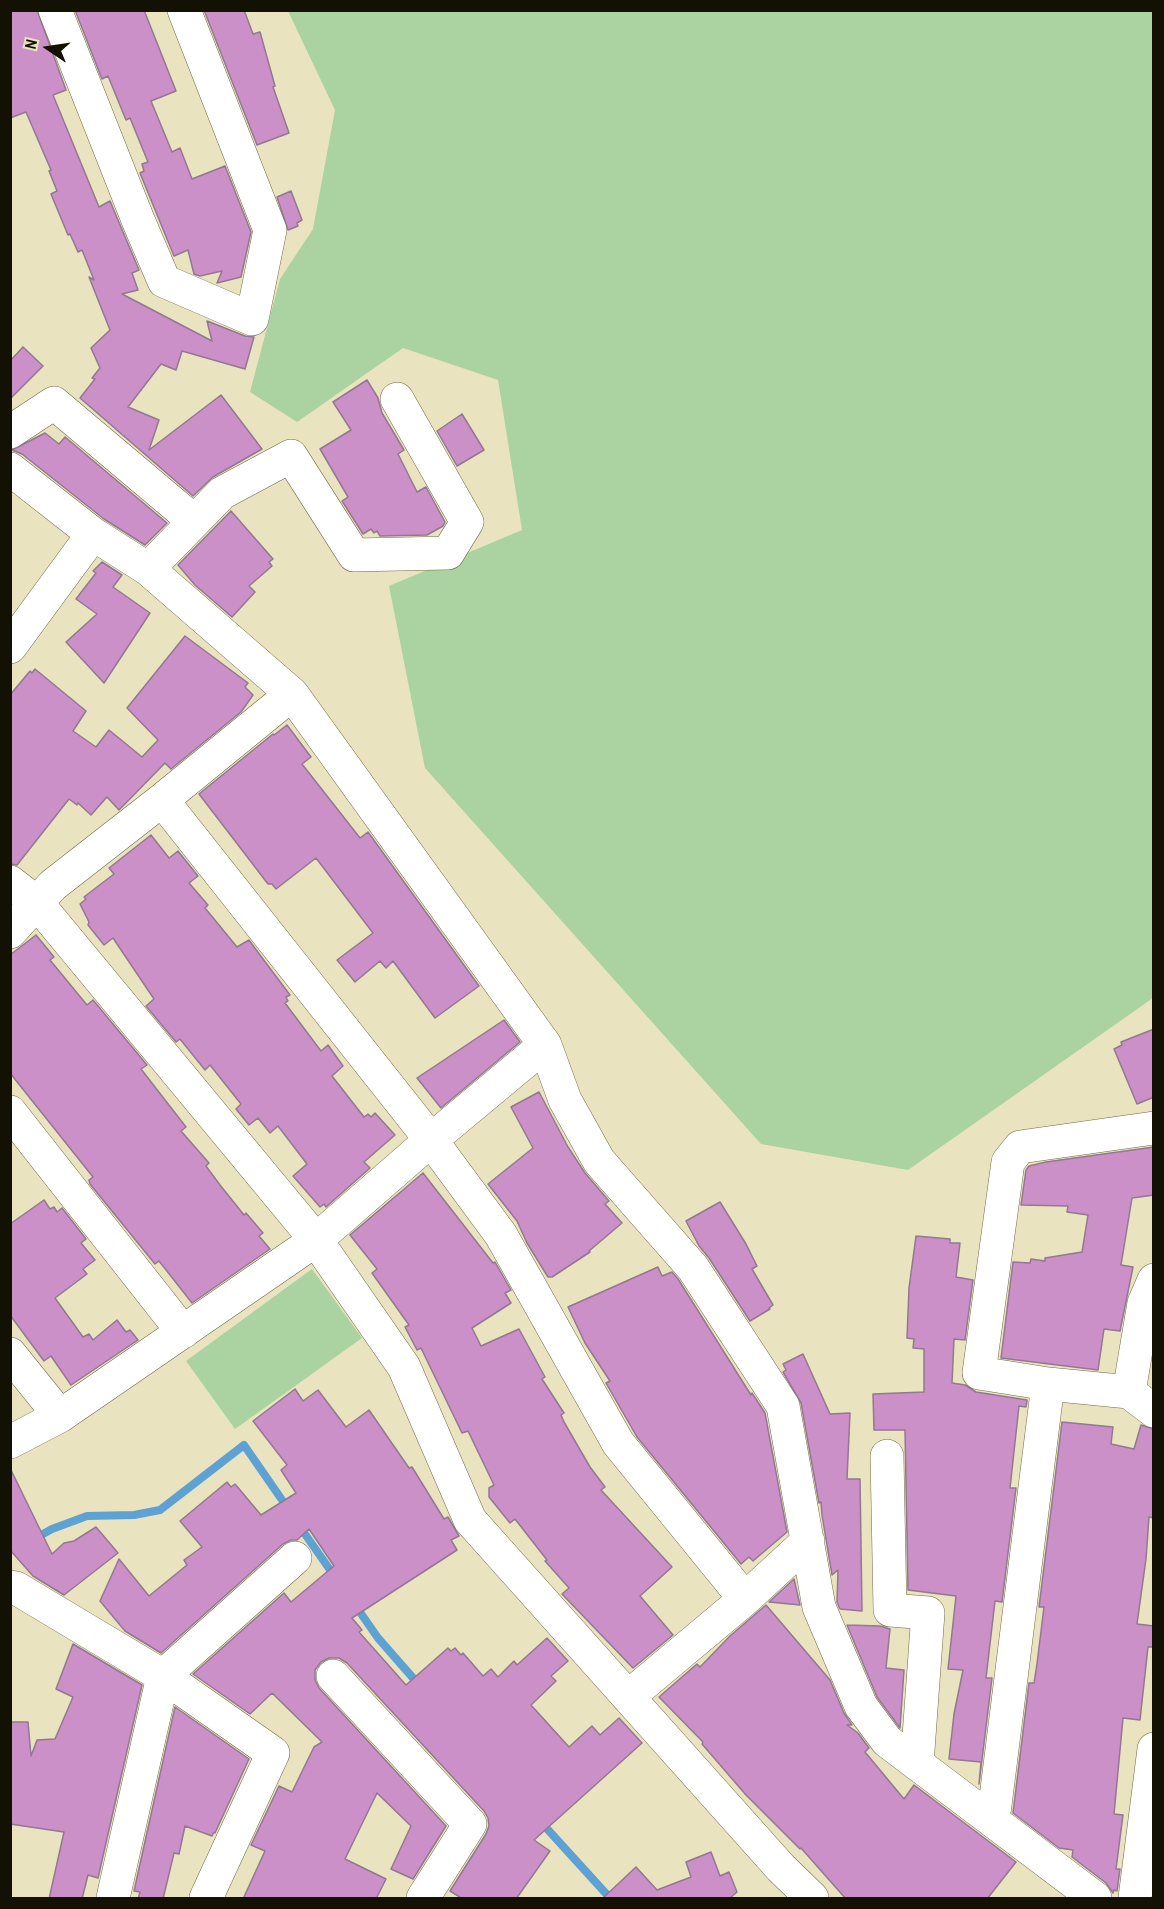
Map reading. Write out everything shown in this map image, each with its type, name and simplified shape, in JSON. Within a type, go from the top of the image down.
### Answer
[{"type":"street","points":[[55,10],[164,281],[252,319],[270,230],[184,10]]},
{"type":"street","points":[[148,569],[222,493],[291,456],[354,555],[448,553],[467,522],[397,399]]},
{"type":"street","points":[[10,432],[54,403],[194,521]]},
{"type":"street","points":[[10,469],[93,534],[148,569],[292,694],[545,1045],[565,1100],[599,1161],[693,1268],[783,1406],[819,1607],[861,1706],[887,1741],[1095,1899]]},
{"type":"street","points":[[10,647],[93,534]]},
{"type":"street","points":[[10,932],[53,885],[292,694]]},
{"type":"street","points":[[162,800],[431,1140],[501,1235],[618,1443],[745,1599]]},
{"type":"street","points":[[10,882],[37,903],[316,1240],[404,1367],[470,1520],[781,1868],[812,1899]]},
{"type":"street","points":[[10,1442],[60,1416],[316,1240],[545,1045]]},
{"type":"street","points":[[10,1112],[183,1332]]},
{"type":"street","points":[[1154,1128],[1020,1147],[1008,1162],[979,1373],[1142,1401],[1144,1303],[1154,1280]]},
{"type":"street","points":[[10,1354],[60,1416]]},
{"type":"street","points":[[993,1821],[1048,1384]]},
{"type":"street","points":[[888,1456],[890,1610],[928,1613],[917,1764]]},
{"type":"street","points":[[628,1697],[745,1599],[808,1541]]},
{"type":"street","points":[[113,1899],[163,1676],[295,1558]]},
{"type":"street","points":[[10,1587],[16,1588],[163,1676],[273,1753],[206,1899]]},
{"type":"street","points":[[333,1676],[470,1824],[429,1896]]},
{"type":"street","points":[[1135,1899],[1154,1749]]},
{"type":"green space","points":[[288,11],[1153,11],[1153,998],[908,1170],[761,1144],[425,768],[389,586],[522,530],[498,380],[403,348],[297,422],[250,392],[280,279],[313,229],[335,110]]},
{"type":"green space","points":[[312,1269],[362,1338],[235,1429],[186,1361]]},
{"type":"building","points":[[10,10],[37,10],[66,90],[53,95],[99,207],[110,201],[139,270],[132,273],[138,290],[122,294],[212,341],[207,321],[245,336],[254,337],[245,369],[182,351],[176,370],[161,364],[128,407],[159,420],[149,450],[221,395],[262,449],[213,477],[193,496],[80,398],[95,379],[92,378],[100,368],[91,348],[110,330],[89,277],[94,280],[82,250],[78,252],[70,234],[68,235],[51,194],[57,191],[49,171],[51,170],[26,112],[10,118]]},
{"type":"building","points":[[75,10],[144,10],[176,91],[151,101],[172,152],[180,148],[192,179],[225,166],[251,232],[241,277],[217,283],[222,271],[200,276],[194,274],[188,250],[174,256],[140,173],[144,171],[142,164],[148,162],[130,118],[126,120],[108,76],[102,79]]},
{"type":"building","points":[[204,10],[244,10],[253,34],[260,32],[275,86],[273,87],[289,133],[257,145]]},
{"type":"building","points":[[291,191],[302,220],[297,223],[298,226],[288,230],[277,197]]},
{"type":"building","points":[[23,347],[43,366],[10,399],[10,361]]},
{"type":"building","points":[[367,380],[378,398],[382,413],[404,450],[398,454],[417,492],[426,487],[445,522],[443,526],[427,535],[380,536],[377,531],[374,533],[371,529],[363,534],[342,501],[348,497],[320,449],[351,430],[333,402]]},
{"type":"building","points":[[462,414],[484,450],[457,466],[437,431]]},
{"type":"building","points":[[45,433],[59,444],[65,437],[167,523],[145,545],[104,519],[22,454],[12,450]]},
{"type":"building","points":[[231,511],[273,559],[269,562],[272,566],[249,586],[255,592],[232,617],[195,585],[178,565]]},
{"type":"building","points":[[102,562],[122,575],[113,587],[150,613],[104,683],[66,642],[97,614],[76,599],[96,573],[93,571]]},
{"type":"building","points":[[185,636],[248,683],[245,687],[253,695],[241,712],[171,769],[165,763],[119,810],[107,797],[91,815],[78,803],[77,805],[69,799],[17,865],[10,864],[10,695],[30,671],[32,673],[35,669],[86,711],[73,731],[96,747],[109,730],[142,757],[158,740],[127,708]]},
{"type":"building","points":[[287,725],[311,757],[302,764],[360,838],[368,832],[479,986],[435,1018],[393,961],[386,968],[380,961],[355,982],[337,960],[373,933],[316,858],[276,889],[272,884],[268,884],[199,794]]},
{"type":"building","points":[[151,835],[169,858],[178,851],[198,876],[189,883],[208,905],[205,908],[237,947],[249,940],[290,995],[286,997],[288,1001],[285,1003],[321,1051],[328,1045],[343,1066],[332,1076],[364,1117],[368,1114],[371,1117],[375,1113],[395,1135],[364,1162],[370,1168],[326,1207],[324,1204],[320,1207],[293,1176],[307,1164],[278,1126],[270,1133],[258,1118],[249,1125],[236,1109],[241,1104],[210,1065],[205,1070],[180,1039],[176,1042],[146,1006],[154,999],[113,938],[104,945],[88,925],[89,922],[80,904],[86,899],[84,897],[114,874],[109,868]]},
{"type":"building","points":[[36,935],[54,957],[50,960],[87,1005],[93,1000],[147,1065],[141,1069],[186,1127],[181,1131],[209,1163],[206,1166],[244,1215],[246,1213],[263,1233],[259,1236],[270,1249],[192,1303],[159,1261],[155,1264],[90,1184],[89,1180],[93,1177],[10,1073],[10,955]]},
{"type":"building","points":[[504,1020],[520,1042],[441,1108],[417,1078]]},
{"type":"building","points":[[1154,1029],[1154,1097],[1137,1104],[1114,1049],[1122,1045],[1121,1042]]},
{"type":"building","points":[[539,1092],[568,1147],[585,1173],[609,1201],[605,1204],[622,1223],[590,1252],[552,1277],[548,1277],[527,1243],[517,1221],[488,1184],[533,1148],[511,1107]]},
{"type":"building","points":[[1154,1147],[1154,1195],[1132,1198],[1121,1265],[1133,1267],[1120,1331],[1104,1329],[1098,1370],[1001,1358],[1013,1262],[1030,1263],[1031,1259],[1045,1261],[1045,1258],[1082,1252],[1088,1215],[1067,1212],[1068,1206],[1021,1205],[1026,1170],[1029,1166],[1046,1162]]},
{"type":"building","points":[[423,1173],[493,1263],[495,1262],[511,1290],[505,1293],[511,1303],[472,1328],[481,1346],[519,1329],[545,1377],[542,1379],[564,1413],[561,1415],[564,1422],[590,1467],[605,1487],[601,1490],[672,1567],[640,1596],[673,1635],[633,1668],[562,1594],[569,1588],[545,1561],[547,1560],[515,1519],[510,1523],[489,1497],[489,1488],[494,1485],[468,1431],[462,1433],[421,1348],[417,1350],[405,1327],[409,1325],[372,1273],[377,1269],[350,1235]]},
{"type":"building","points":[[44,1200],[50,1209],[54,1207],[57,1212],[62,1208],[86,1239],[81,1243],[95,1260],[83,1269],[87,1274],[55,1298],[83,1337],[89,1334],[93,1340],[117,1320],[126,1332],[130,1330],[138,1340],[71,1385],[51,1356],[44,1361],[10,1315],[10,1224]]},
{"type":"building","points":[[720,1202],[746,1244],[757,1266],[752,1269],[773,1305],[750,1321],[699,1246],[686,1221]]},
{"type":"building","points":[[916,1236],[950,1239],[950,1243],[960,1243],[956,1277],[973,1280],[965,1340],[954,1339],[952,1383],[965,1385],[976,1392],[1027,1400],[1026,1407],[1019,1406],[1010,1488],[1016,1488],[1002,1602],[995,1601],[986,1678],[992,1678],[979,1784],[981,1762],[949,1759],[954,1714],[963,1670],[948,1669],[956,1596],[908,1590],[905,1430],[874,1430],[873,1394],[924,1392],[924,1349],[913,1348],[914,1339],[907,1338],[909,1288]]},
{"type":"building","points":[[658,1267],[662,1276],[672,1272],[678,1279],[751,1395],[752,1393],[765,1413],[787,1532],[753,1561],[749,1557],[741,1564],[637,1437],[606,1383],[610,1381],[585,1343],[568,1307]]},
{"type":"building","points":[[803,1354],[830,1414],[850,1413],[847,1479],[860,1479],[862,1611],[840,1609],[837,1602],[838,1570],[832,1575],[821,1502],[819,1503],[801,1403],[783,1372],[786,1370],[783,1364]]},
{"type":"building","points":[[295,1389],[303,1401],[318,1390],[346,1427],[369,1410],[409,1468],[412,1467],[444,1519],[448,1517],[459,1536],[451,1540],[457,1550],[352,1618],[362,1630],[359,1632],[406,1685],[448,1648],[451,1651],[455,1648],[461,1655],[463,1653],[483,1676],[491,1669],[498,1677],[514,1661],[517,1665],[547,1638],[568,1661],[551,1676],[556,1681],[531,1705],[569,1747],[592,1726],[600,1735],[619,1718],[642,1743],[534,1840],[550,1851],[516,1899],[463,1899],[450,1891],[486,1834],[489,1826],[488,1818],[347,1663],[339,1658],[329,1658],[321,1662],[315,1670],[315,1680],[319,1688],[446,1826],[413,1879],[391,1869],[411,1826],[377,1793],[345,1859],[386,1879],[376,1899],[243,1899],[265,1851],[251,1845],[279,1786],[292,1792],[314,1747],[322,1742],[272,1693],[250,1714],[193,1674],[284,1593],[291,1602],[334,1566],[309,1529],[297,1540],[283,1544],[161,1653],[125,1631],[100,1601],[119,1559],[149,1596],[187,1565],[184,1560],[202,1547],[180,1521],[227,1482],[231,1487],[235,1484],[261,1515],[296,1493],[281,1470],[287,1465],[253,1421]]},
{"type":"building","points":[[1062,1422],[1113,1427],[1111,1444],[1134,1449],[1141,1425],[1154,1429],[1154,1518],[1149,1517],[1137,1624],[1154,1626],[1154,1647],[1148,1647],[1140,1720],[1123,1718],[1114,1814],[1123,1815],[1116,1869],[1120,1869],[1117,1891],[1114,1890],[1113,1893],[1106,1883],[1072,1857],[1073,1850],[1059,1848],[1013,1813],[1029,1683],[1034,1683],[1037,1664],[1044,1607],[1039,1607]]},
{"type":"building","points":[[10,1468],[52,1554],[64,1543],[74,1541],[96,1527],[118,1553],[64,1595],[33,1576],[10,1550]]},
{"type":"building","points":[[794,1579],[800,1605],[769,1602]]},
{"type":"building","points":[[766,1605],[830,1680],[844,1713],[852,1725],[847,1725],[858,1733],[869,1748],[865,1752],[904,1799],[914,1785],[1016,1862],[987,1899],[846,1899],[801,1848],[746,1795],[702,1744],[703,1742],[659,1697],[697,1664],[700,1667],[730,1636]]},
{"type":"building","points":[[847,1625],[880,1626],[890,1629],[886,1668],[904,1670],[900,1728],[877,1697]]},
{"type":"building","points":[[73,1644],[142,1685],[98,1878],[88,1875],[82,1899],[49,1899],[64,1832],[10,1824],[10,1722],[28,1722],[31,1756],[37,1740],[55,1739],[73,1697],[56,1689]]},
{"type":"building","points":[[175,1707],[249,1759],[215,1833],[212,1836],[185,1826],[179,1854],[174,1853],[163,1899],[138,1899],[140,1892],[134,1891]]},
{"type":"building","points":[[711,1852],[720,1876],[729,1872],[737,1892],[729,1899],[602,1899],[636,1867],[657,1890],[691,1877],[686,1862]]},
{"type":"waterway","points":[[34,1539],[52,1529],[87,1516],[134,1515],[160,1510],[244,1445],[289,1510]]},
{"type":"waterway","points":[[298,1524],[335,1577]]},
{"type":"waterway","points":[[355,1605],[378,1638],[420,1686]]},
{"type":"waterway","points":[[540,1821],[610,1898]]}]
